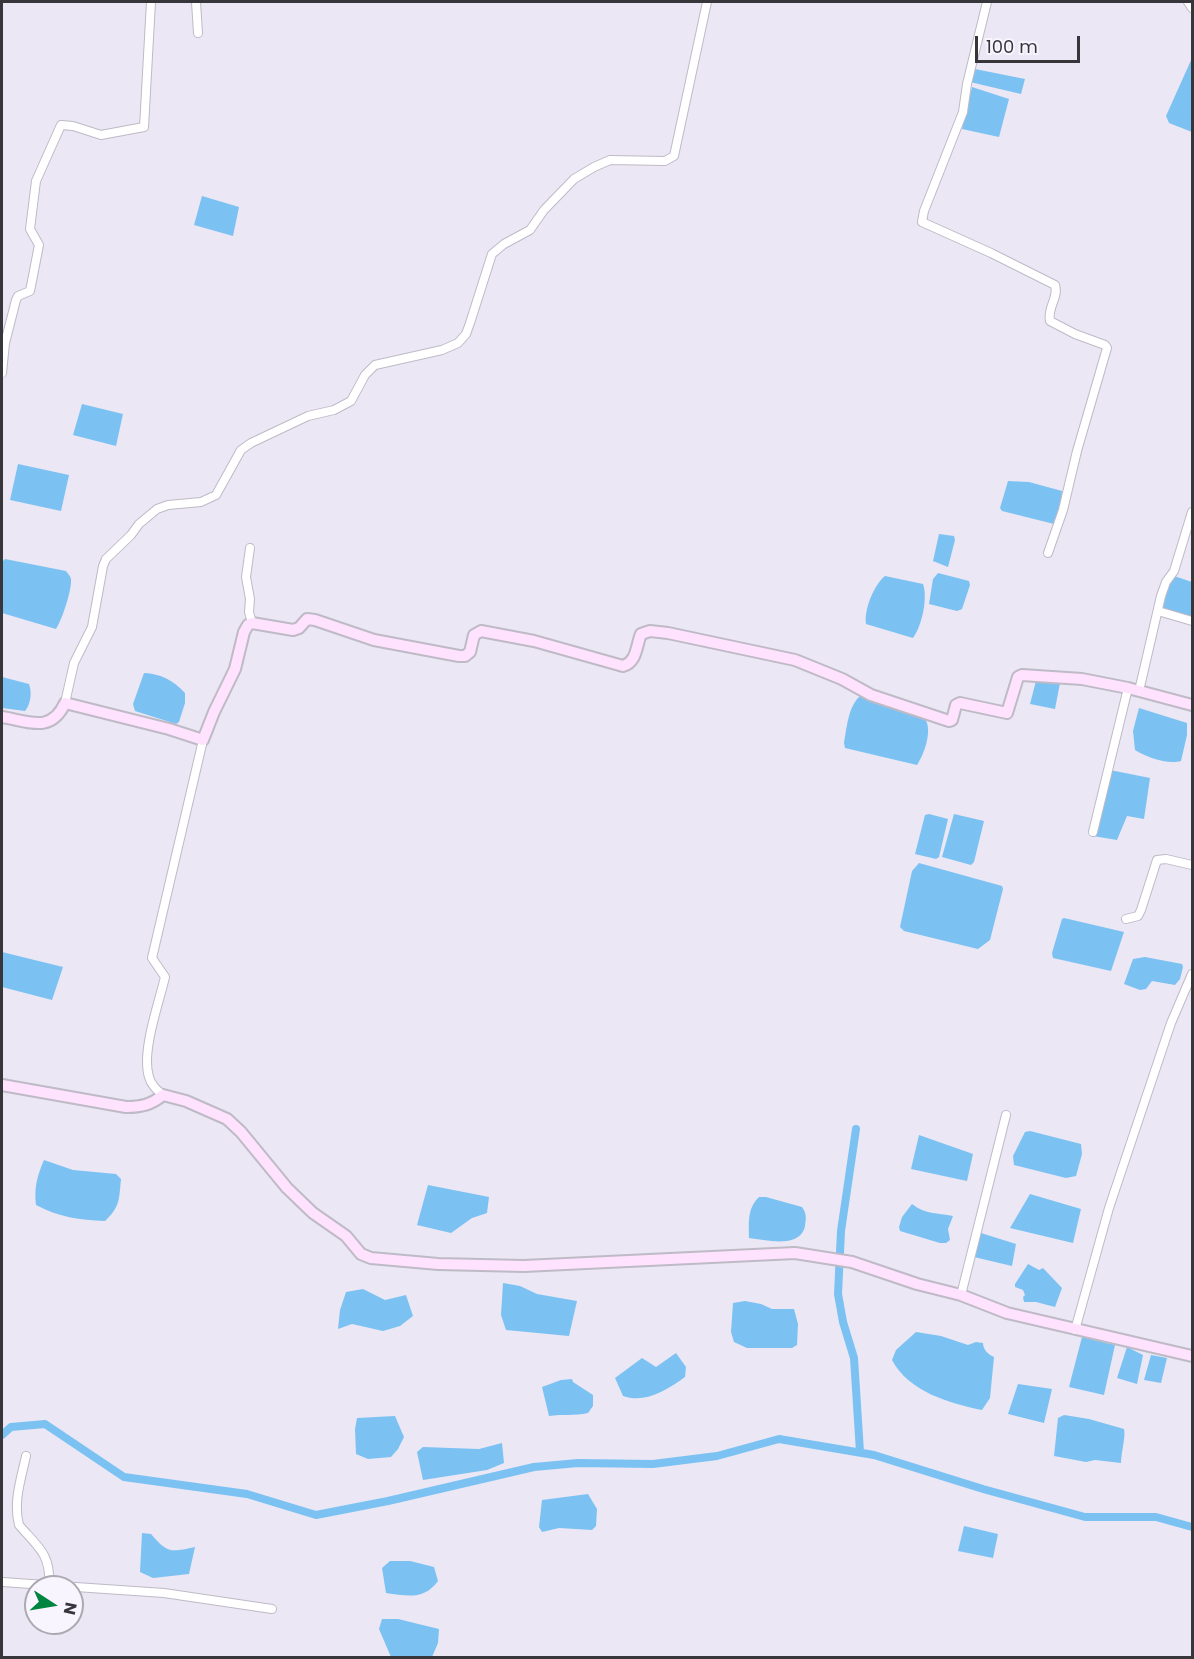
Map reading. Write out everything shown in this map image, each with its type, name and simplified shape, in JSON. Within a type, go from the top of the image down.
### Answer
[{"type":"main road","points":[[2,717],[38,723],[51,722],[58,716],[65,703],[169,729],[203,741],[235,669],[244,632],[248,625],[252,623],[293,630],[299,628],[307,618],[374,640],[465,656],[470,652],[474,635],[481,631],[534,641],[624,666],[634,658],[641,634],[650,631],[668,633],[795,660],[871,695],[949,721],[952,720],[956,705],[960,703],[1007,713],[1018,677],[1022,675],[1082,679],[1192,705]]},
{"type":"main road","points":[[2,1085],[126,1107],[145,1106],[155,1102],[163,1095],[186,1101],[227,1119],[241,1132],[287,1188],[313,1213],[346,1236],[361,1254],[372,1258],[438,1264],[524,1266],[756,1254],[795,1253],[831,1257],[961,1295],[1007,1313],[1192,1356]]},
{"type":"street","points":[[2,373],[16,300],[18,296],[30,291],[38,254],[39,245],[30,229],[36,181],[61,125],[73,126],[102,135],[144,127],[151,2]]},
{"type":"street","points":[[196,2],[198,33]]},
{"type":"street","points":[[65,703],[74,663],[92,627],[103,566],[106,559],[139,524],[157,509],[168,505],[201,502],[216,495],[241,450],[308,416],[334,410],[351,401],[366,375],[375,365],[442,350],[458,343],[466,334],[492,254],[504,244],[530,231],[544,210],[574,180],[610,160],[665,161],[674,156],[707,2]]},
{"type":"street","points":[[987,2],[967,84],[963,112],[922,222],[1054,285],[1056,290],[1054,302],[1048,313],[1050,321],[1106,346],[1107,353],[1074,462],[1064,510],[1048,553]]},
{"type":"street","points":[[1188,2],[1192,8]]},
{"type":"street","points":[[1093,832],[1161,597],[1166,582],[1174,571],[1192,512]]},
{"type":"street","points":[[250,548],[246,577],[252,623]]},
{"type":"street","points":[[1158,611],[1192,621]]},
{"type":"street","points":[[163,1095],[148,1077],[146,1052],[165,977],[152,958],[203,741]]},
{"type":"street","points":[[1126,919],[1138,916],[1157,860],[1166,859],[1192,865]]},
{"type":"street","points":[[1075,1330],[1108,1208],[1171,1023],[1192,974]]},
{"type":"street","points":[[961,1295],[1006,1115]]},
{"type":"street","points":[[26,1456],[17,1492],[18,1521],[19,1525],[44,1552],[50,1566],[50,1575]]},
{"type":"street","points":[[2,1582],[24,1583]]},
{"type":"street","points":[[84,1587],[164,1593],[272,1609]]},
{"type":"water","points":[[1192,58],[1192,132],[1169,123],[1166,116]]},
{"type":"water","points":[[975,69],[1025,79],[1021,94],[970,82]]},
{"type":"water","points":[[972,87],[1009,99],[999,137],[962,129]]},
{"type":"water","points":[[202,196],[239,207],[233,236],[194,225]]},
{"type":"water","points":[[82,404],[123,414],[116,446],[73,435]]},
{"type":"water","points":[[18,464],[69,475],[61,511],[10,500]]},
{"type":"water","points":[[1008,481],[1029,482],[1062,491],[1060,511],[1054,524],[1002,511],[1000,508]]},
{"type":"water","points":[[939,534],[954,536],[948,567],[933,561]]},
{"type":"water","points":[[5,559],[66,571],[69,575],[71,584],[68,597],[56,629],[2,613],[2,562]]},
{"type":"water","points":[[938,573],[969,581],[970,585],[962,609],[957,611],[929,604],[933,579]]},
{"type":"water","points":[[885,576],[923,584],[925,597],[923,612],[913,638],[866,624],[871,598],[877,585]]},
{"type":"water","points":[[1174,576],[1192,582],[1192,621],[1160,610],[1161,596]]},
{"type":"water","points":[[144,673],[166,678],[185,693],[185,703],[179,722],[176,724],[135,711],[133,704]]},
{"type":"water","points":[[2,677],[29,684],[29,705],[25,711],[2,708]]},
{"type":"water","points":[[1037,677],[1060,683],[1055,709],[1030,704]]},
{"type":"water","points":[[861,695],[925,719],[928,736],[925,749],[917,765],[845,748],[849,717],[853,705]]},
{"type":"water","points":[[1139,708],[1187,723],[1187,735],[1181,761],[1157,760],[1135,750],[1133,731]]},
{"type":"water","points":[[1110,770],[1150,778],[1144,819],[1127,816],[1117,840],[1093,836]]},
{"type":"water","points":[[954,814],[984,821],[974,862],[971,865],[942,857]]},
{"type":"water","points":[[925,815],[948,819],[939,857],[936,859],[915,854]]},
{"type":"water","points":[[919,863],[1002,886],[990,940],[978,949],[904,931],[900,927],[912,871]]},
{"type":"water","points":[[1064,918],[1124,932],[1111,971],[1053,958],[1052,953]]},
{"type":"water","points":[[2,952],[63,967],[52,1000],[2,987]]},
{"type":"water","points":[[1145,957],[1182,964],[1180,979],[1175,985],[1152,981],[1146,989],[1140,990],[1124,984],[1133,959]]},
{"type":"water","points":[[1030,1131],[1081,1144],[1082,1154],[1076,1176],[1066,1178],[1014,1165],[1013,1156],[1025,1132]]},
{"type":"water","points":[[919,1135],[973,1154],[967,1181],[911,1169]]},
{"type":"water","points":[[44,1160],[73,1170],[116,1174],[121,1179],[119,1198],[114,1211],[105,1221],[87,1220],[61,1215],[36,1205],[35,1193]]},
{"type":"water","points":[[428,1185],[489,1197],[487,1213],[472,1218],[451,1233],[417,1225]]},
{"type":"water","points":[[1030,1194],[1081,1209],[1073,1243],[1010,1228]]},
{"type":"water","points":[[759,1197],[802,1207],[806,1218],[802,1233],[797,1238],[782,1241],[749,1238],[752,1206]]},
{"type":"water","points":[[912,1204],[926,1211],[953,1216],[948,1229],[950,1240],[940,1243],[900,1231],[902,1217]]},
{"type":"water","points":[[981,1233],[1016,1244],[1012,1266],[974,1257]]},
{"type":"water","points":[[1028,1264],[1039,1270],[1043,1268],[1062,1288],[1055,1307],[1036,1302],[1024,1302],[1023,1290],[1015,1287],[1015,1284]]},
{"type":"water","points":[[503,1283],[520,1286],[537,1294],[577,1301],[569,1336],[506,1330],[501,1315]]},
{"type":"water","points":[[363,1289],[385,1300],[406,1295],[413,1316],[400,1326],[383,1331],[352,1324],[338,1329],[340,1310],[346,1292]]},
{"type":"water","points":[[745,1301],[772,1309],[794,1309],[798,1324],[797,1345],[792,1348],[747,1348],[734,1342],[731,1332],[733,1303]]},
{"type":"water","points":[[916,1332],[941,1336],[968,1345],[976,1342],[983,1343],[987,1352],[994,1357],[990,1398],[982,1410],[956,1404],[931,1394],[919,1388],[899,1371],[892,1360],[896,1350]]},
{"type":"water","points":[[1082,1337],[1115,1345],[1104,1395],[1069,1387]]},
{"type":"water","points":[[1127,1347],[1143,1355],[1137,1384],[1117,1378]]},
{"type":"water","points":[[676,1353],[686,1367],[685,1377],[671,1387],[648,1397],[623,1396],[615,1378],[642,1358],[656,1367]]},
{"type":"water","points":[[1151,1355],[1167,1358],[1161,1383],[1144,1380]]},
{"type":"water","points":[[572,1379],[593,1395],[593,1406],[588,1413],[549,1416],[542,1387],[561,1380]]},
{"type":"water","points":[[1018,1384],[1052,1389],[1044,1423],[1008,1414]]},
{"type":"water","points":[[1064,1415],[1124,1429],[1121,1463],[1095,1460],[1086,1462],[1054,1456],[1058,1418]]},
{"type":"water","points":[[395,1416],[404,1437],[391,1457],[368,1459],[356,1454],[357,1418]]},
{"type":"water","points":[[502,1443],[504,1463],[487,1470],[423,1480],[417,1452],[423,1447],[479,1449]]},
{"type":"water","points":[[588,1494],[597,1509],[596,1526],[592,1530],[559,1528],[542,1532],[539,1527],[542,1500]]},
{"type":"water","points":[[964,1526],[998,1534],[993,1558],[958,1551]]},
{"type":"water","points":[[142,1533],[151,1534],[170,1550],[195,1547],[189,1574],[153,1578],[140,1572]]},
{"type":"water","points":[[390,1561],[410,1561],[434,1567],[438,1581],[421,1594],[408,1596],[386,1593],[382,1568]]},
{"type":"water","points":[[382,1619],[398,1619],[439,1629],[438,1643],[432,1657],[391,1657],[379,1629]]},
{"type":"waterway","points":[[856,1129],[841,1231],[838,1294],[843,1322],[854,1358],[860,1452]]},
{"type":"waterway","points":[[2,1435],[11,1427],[45,1424],[124,1477],[247,1494],[316,1515],[388,1501],[534,1467],[578,1463],[653,1464],[717,1456],[779,1439],[874,1455],[983,1489],[1085,1517],[1156,1517],[1192,1527]]}]
